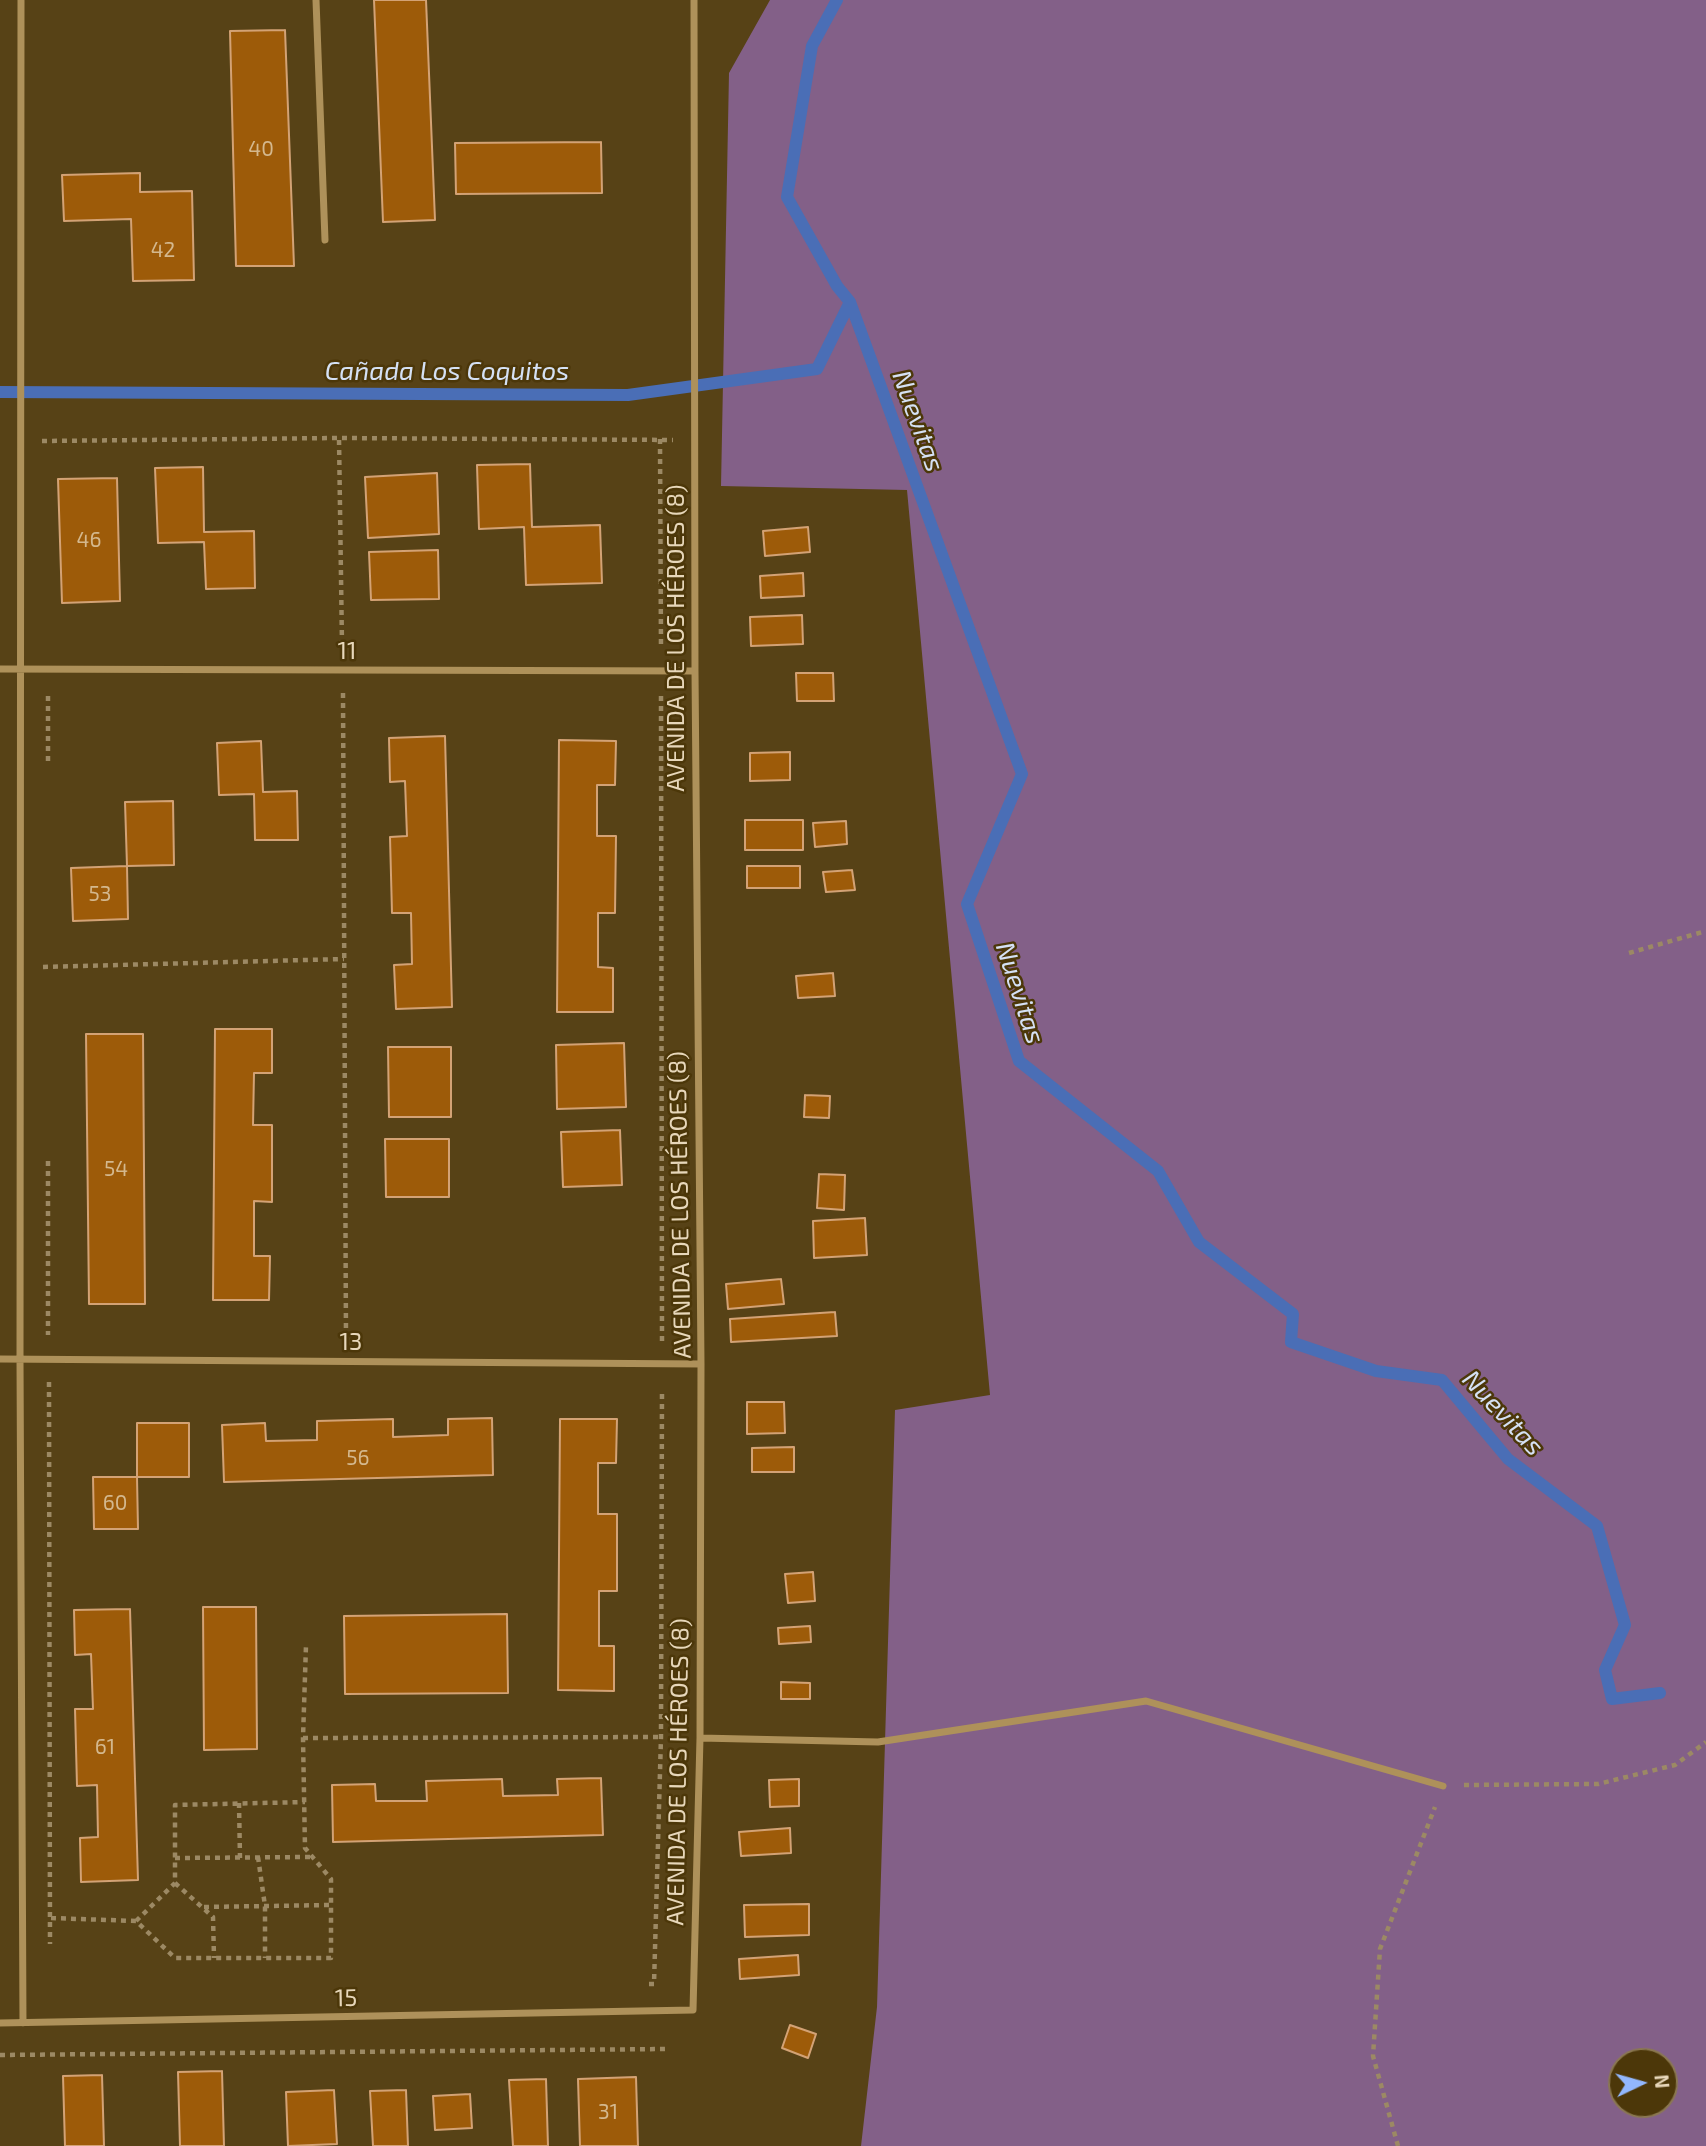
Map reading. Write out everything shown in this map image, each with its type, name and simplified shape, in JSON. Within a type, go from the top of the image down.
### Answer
[{"type":"street","points":[[21,0],[20,1359],[23,2023]]},
{"type":"street","points":[[316,0],[325,240]]},
{"type":"street","name":"AVENIDA DE LOS HÉROES (8)","points":[[693,2010],[700,1738],[701,1364],[693,379],[694,0]]},
{"type":"street","name":"11","points":[[0,668],[695,671]]},
{"type":"street","name":"13","points":[[0,1359],[701,1364]]},
{"type":"street","points":[[700,1738],[878,1742],[1146,1701],[1443,1786]]},
{"type":"street","name":"15","points":[[0,2023],[693,2010]]},
{"type":"path","points":[[46,428],[46,455]]},
{"type":"path","points":[[20,441],[339,438],[695,440]]},
{"type":"path","points":[[339,438],[346,1362]]},
{"type":"path","points":[[640,1984],[654,1984],[661,1737],[660,439]]},
{"type":"path","points":[[48,669],[48,764]]},
{"type":"path","points":[[1629,953],[1706,931]]},
{"type":"path","points":[[47,954],[47,981]]},
{"type":"path","points":[[20,968],[344,959]]},
{"type":"path","points":[[48,1149],[50,1956]]},
{"type":"path","points":[[51,1918],[136,1921],[175,1958],[331,1958],[331,1879],[305,1848],[303,1738],[306,1645]]},
{"type":"path","points":[[303,1738],[661,1737]]},
{"type":"path","points":[[1398,2146],[1373,2056],[1380,1949],[1443,1786],[1598,1783],[1675,1765],[1706,1742]]},
{"type":"path","points":[[214,1958],[213,1917],[176,1883],[175,1805],[304,1802]]},
{"type":"path","points":[[239,1803],[240,1858]]},
{"type":"path","points":[[258,1857],[265,1906],[265,1958]]},
{"type":"path","points":[[175,1858],[313,1857]]},
{"type":"path","points":[[136,1921],[176,1883]]},
{"type":"path","points":[[204,1907],[330,1905]]},
{"type":"path","points":[[0,2055],[668,2049]]},
{"type":"shaded area","points":[[770,0],[1706,0],[1706,2146],[861,2146],[877,2007],[895,1410],[990,1395],[907,490],[721,486],[729,73]]},
{"type":"building","points":[[374,0],[426,0],[435,220],[383,222]]},
{"type":"building","points":[[285,30],[294,266],[236,266],[230,31]]},
{"type":"building","points":[[601,142],[602,193],[456,194],[455,143]]},
{"type":"building","points":[[140,173],[140,192],[192,191],[194,280],[133,281],[131,219],[64,221],[62,175]]},
{"type":"building","points":[[530,464],[532,527],[600,525],[602,583],[526,585],[524,527],[479,529],[477,465]]},
{"type":"building","points":[[203,467],[204,532],[254,531],[255,588],[206,589],[204,542],[158,543],[155,468]]},
{"type":"building","points":[[437,473],[439,534],[368,538],[365,477]]},
{"type":"building","points":[[117,478],[120,601],[62,603],[58,479]]},
{"type":"building","points":[[808,527],[810,552],[765,556],[763,531]]},
{"type":"building","points":[[438,550],[439,599],[371,600],[369,552]]},
{"type":"building","points":[[803,573],[804,596],[761,598],[760,576]]},
{"type":"building","points":[[802,615],[803,644],[751,646],[750,617]]},
{"type":"building","points":[[796,673],[833,673],[834,701],[797,701]]},
{"type":"building","points":[[445,736],[452,1007],[396,1009],[394,965],[412,964],[411,913],[392,913],[390,837],[407,836],[405,781],[390,782],[389,738]]},
{"type":"building","points":[[559,740],[616,741],[615,785],[597,785],[597,836],[616,836],[615,913],[598,913],[598,967],[613,968],[613,1012],[557,1012]]},
{"type":"building","points":[[261,741],[263,792],[297,791],[298,840],[255,840],[254,794],[219,795],[217,743]]},
{"type":"building","points":[[790,752],[790,780],[750,781],[750,753]]},
{"type":"building","points":[[173,801],[174,865],[127,866],[125,802]]},
{"type":"building","points":[[745,820],[803,820],[803,850],[745,850]]},
{"type":"building","points":[[846,821],[847,844],[815,847],[813,823]]},
{"type":"building","points":[[127,866],[128,919],[73,921],[71,868]]},
{"type":"building","points":[[747,866],[800,866],[800,888],[747,888]]},
{"type":"building","points":[[852,870],[855,890],[826,892],[823,872]]},
{"type":"building","points":[[833,973],[835,996],[798,998],[796,976]]},
{"type":"building","points":[[215,1029],[272,1029],[272,1073],[254,1073],[253,1125],[272,1125],[272,1202],[254,1201],[254,1256],[270,1256],[269,1300],[213,1300]]},
{"type":"building","points":[[86,1034],[143,1034],[145,1304],[89,1304]]},
{"type":"building","points":[[624,1043],[626,1107],[557,1109],[556,1045]]},
{"type":"building","points":[[388,1047],[451,1047],[451,1117],[389,1117]]},
{"type":"building","points":[[805,1095],[830,1096],[829,1118],[804,1117]]},
{"type":"building","points":[[620,1130],[622,1185],[563,1187],[561,1132]]},
{"type":"building","points":[[385,1139],[449,1139],[449,1197],[386,1197]]},
{"type":"building","points":[[819,1174],[845,1175],[844,1210],[817,1208]]},
{"type":"building","points":[[865,1218],[867,1255],[814,1258],[813,1221]]},
{"type":"building","points":[[781,1279],[784,1304],[728,1309],[726,1284]]},
{"type":"building","points":[[835,1312],[837,1336],[731,1342],[730,1319]]},
{"type":"building","points":[[747,1402],[784,1402],[785,1433],[747,1434]]},
{"type":"building","points":[[492,1418],[493,1475],[224,1482],[222,1425],[265,1423],[266,1441],[317,1440],[317,1421],[393,1419],[393,1437],[448,1435],[448,1419]]},
{"type":"building","points":[[560,1419],[617,1419],[616,1463],[598,1463],[598,1514],[617,1514],[617,1591],[599,1591],[599,1646],[614,1646],[614,1691],[558,1690]]},
{"type":"building","points":[[137,1423],[189,1423],[189,1477],[137,1477]]},
{"type":"building","points":[[794,1447],[794,1472],[752,1472],[752,1448]]},
{"type":"building","points":[[93,1477],[137,1477],[138,1529],[94,1529]]},
{"type":"building","points":[[813,1572],[815,1601],[788,1603],[785,1574]]},
{"type":"building","points":[[203,1607],[256,1607],[257,1749],[204,1750]]},
{"type":"building","points":[[130,1609],[138,1880],[81,1882],[80,1838],[98,1837],[97,1785],[77,1786],[75,1709],[93,1709],[91,1654],[75,1655],[74,1610]]},
{"type":"building","points":[[507,1614],[508,1693],[345,1694],[344,1616]]},
{"type":"building","points":[[810,1626],[811,1642],[779,1644],[778,1628]]},
{"type":"building","points":[[781,1682],[810,1683],[810,1699],[781,1699]]},
{"type":"building","points":[[601,1778],[603,1835],[333,1842],[332,1785],[375,1784],[376,1801],[427,1801],[426,1781],[502,1779],[503,1796],[558,1795],[557,1779]]},
{"type":"building","points":[[799,1779],[799,1806],[770,1807],[769,1780]]},
{"type":"building","points":[[790,1828],[791,1853],[741,1856],[739,1832]]},
{"type":"building","points":[[809,1904],[809,1935],[745,1937],[744,1905]]},
{"type":"building","points":[[798,1955],[799,1975],[740,1979],[739,1959]]},
{"type":"building","points":[[790,2025],[816,2034],[808,2058],[782,2048]]},
{"type":"building","points":[[222,2071],[224,2146],[180,2146],[178,2072]]},
{"type":"building","points":[[102,2075],[104,2146],[65,2146],[63,2076]]},
{"type":"building","points":[[636,2077],[638,2146],[580,2146],[578,2079]]},
{"type":"building","points":[[546,2079],[548,2146],[513,2146],[509,2080]]},
{"type":"building","points":[[334,2090],[337,2144],[288,2146],[286,2092]]},
{"type":"building","points":[[406,2090],[408,2146],[373,2146],[370,2091]]},
{"type":"building","points":[[470,2094],[472,2128],[435,2130],[433,2096]]},
{"type":"waterway","name":"Nuevitas","points":[[837,0],[812,46],[787,197],[837,286],[850,302],[1022,774],[967,904],[1019,1061],[1158,1171],[1199,1242],[1293,1314],[1291,1342],[1376,1371],[1442,1380],[1508,1459],[1597,1526],[1625,1625],[1605,1670],[1612,1699],[1660,1693]]},
{"type":"waterway","name":"Cañada Los Coquitos","points":[[0,392],[628,395],[817,369],[850,302]]}]
